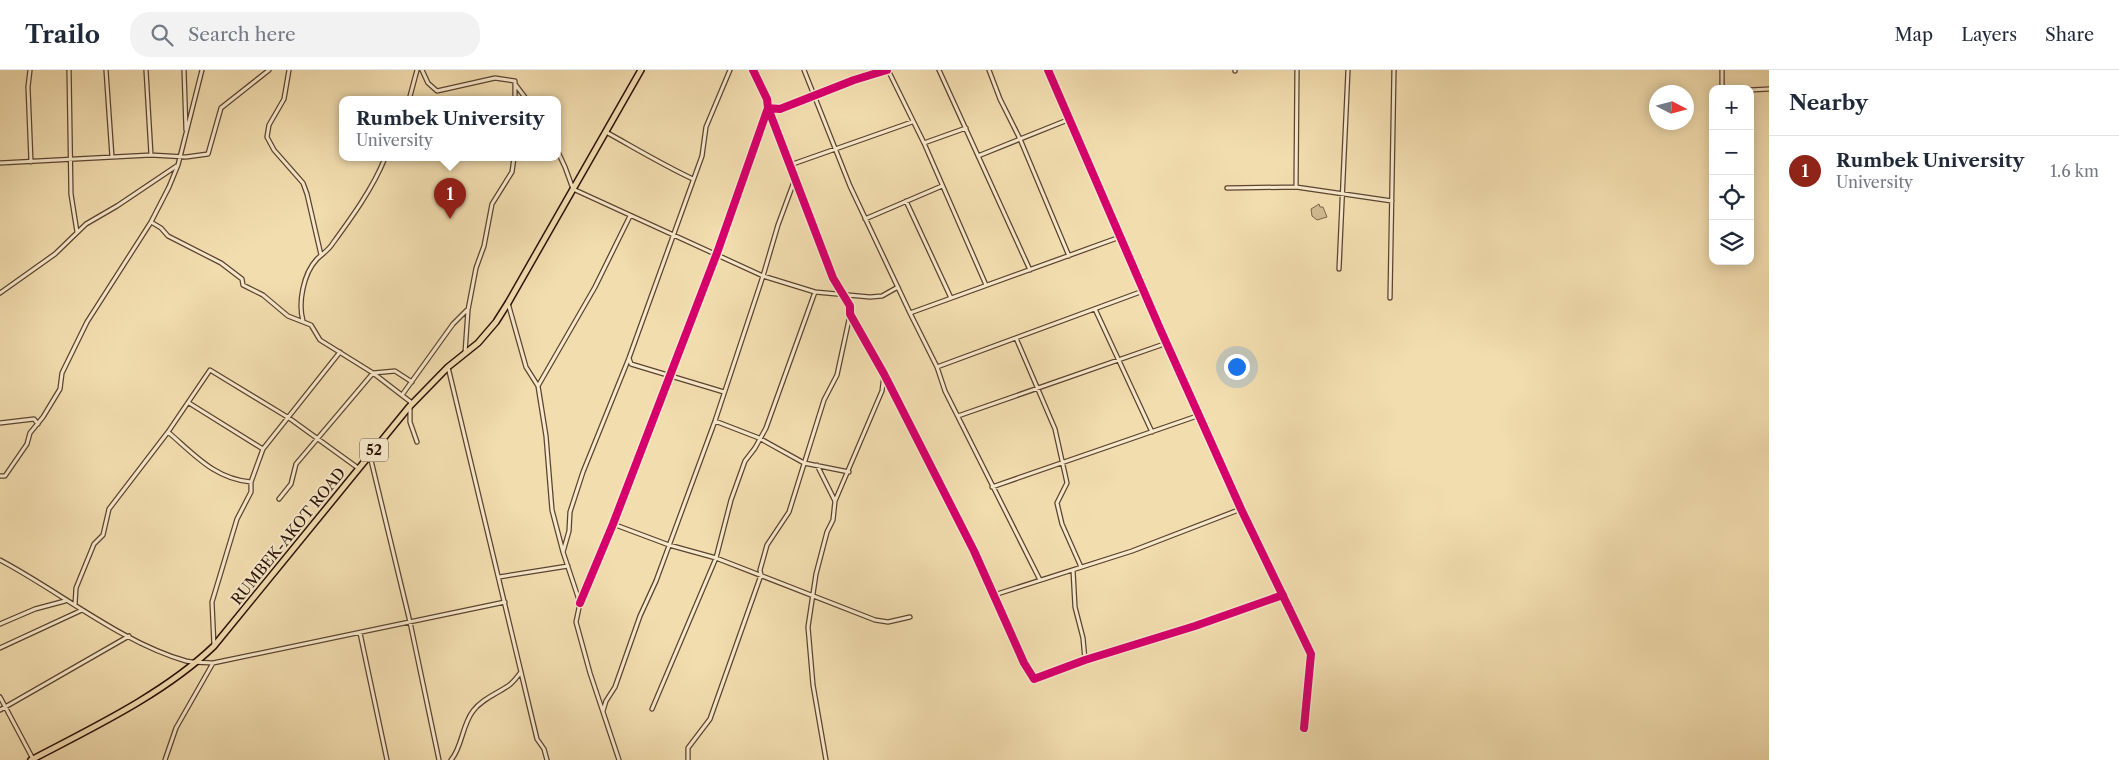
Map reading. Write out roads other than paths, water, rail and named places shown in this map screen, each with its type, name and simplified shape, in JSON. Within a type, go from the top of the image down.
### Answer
[{"type":"main road","name":"RUMBEK-AKOT ROAD","points":[[32,759],[152,693],[197,662],[214,646],[411,405],[448,367],[488,332],[508,302],[641,70]]},
{"type":"street","points":[[30,70],[28,97],[31,162]]},
{"type":"street","points":[[69,70],[72,158],[70,166],[71,194],[77,232]]},
{"type":"street","points":[[106,70],[112,156]]},
{"type":"street","points":[[146,70],[152,155]]},
{"type":"street","points":[[184,70],[186,135]]},
{"type":"street","points":[[0,476],[6,476],[27,444],[30,433],[38,424],[60,389],[62,373],[87,322],[151,222],[170,187],[182,155],[202,70]]},
{"type":"street","points":[[0,163],[112,156],[182,155],[186,157],[208,154],[221,108],[270,70]]},
{"type":"street","points":[[290,70],[284,98],[268,125],[267,137],[274,150],[302,183],[307,194],[321,255]]},
{"type":"street","points":[[410,96],[417,70]]},
{"type":"street","points":[[422,70],[428,83],[437,91],[496,78],[515,81],[515,84],[525,96]]},
{"type":"street","points":[[563,552],[569,531],[570,512],[629,358],[702,156],[706,127],[730,70]]},
{"type":"street","points":[[688,760],[688,748],[710,719],[761,575],[760,570],[767,545],[789,512],[824,400],[837,375],[850,314],[850,306],[833,278],[768,108],[767,99],[753,70]]},
{"type":"street","points":[[804,70],[835,150],[865,218],[992,487],[1040,580]]},
{"type":"street","points":[[768,108],[780,109],[814,97],[831,88],[888,70],[924,143],[986,285]]},
{"type":"street","points":[[939,70],[1030,270]]},
{"type":"street","points":[[989,70],[1069,256]]},
{"type":"street","points":[[1048,70],[1143,291],[1241,509],[1311,654],[1304,728]]},
{"type":"street","points":[[1296,187],[1297,70]]},
{"type":"street","points":[[1339,270],[1348,70]]},
{"type":"street","points":[[1390,298],[1394,70]]},
{"type":"street","points":[[1722,70],[1722,85]]},
{"type":"street","points":[[515,84],[515,96]]},
{"type":"street","points":[[1754,90],[1769,89]]},
{"type":"street","points":[[620,760],[576,622],[580,603],[613,524],[717,253],[768,108]]},
{"type":"street","points":[[978,156],[1070,119]]},
{"type":"street","points":[[790,165],[912,122]]},
{"type":"street","points":[[924,143],[966,128]]},
{"type":"street","points":[[605,132],[660,164],[693,179]]},
{"type":"street","points":[[561,158],[573,189],[673,236],[717,253],[763,276],[815,292],[843,295],[882,296],[898,287]]},
{"type":"street","points":[[303,321],[301,314],[302,297],[307,275],[315,260],[332,245],[384,161]]},
{"type":"street","points":[[465,354],[468,310],[492,204],[512,172],[514,161]]},
{"type":"street","points":[[0,293],[55,254],[77,232],[95,218],[117,206],[178,165]]},
{"type":"street","points":[[603,711],[606,701],[615,687],[640,616],[656,581],[715,421],[795,178]]},
{"type":"street","points":[[865,218],[942,186]]},
{"type":"street","points":[[1227,188],[1296,187],[1392,201]]},
{"type":"street","points":[[906,201],[951,298]]},
{"type":"street","points":[[538,386],[595,287],[630,216]]},
{"type":"street","points":[[151,222],[161,228],[168,236],[221,263],[242,279],[243,285],[263,296],[288,316],[311,325],[320,340],[373,373],[402,395],[411,405],[410,422],[416,442]]},
{"type":"street","points":[[910,312],[1120,238]]},
{"type":"street","points":[[937,367],[1143,291]]},
{"type":"street","points":[[652,709],[716,558],[731,500],[744,461],[755,448],[766,428],[815,292]]},
{"type":"street","points":[[508,302],[526,367],[538,386],[546,436],[552,510],[563,552],[580,603]]},
{"type":"street","points":[[1095,309],[1152,432]]},
{"type":"street","points":[[402,395],[453,324],[468,310]]},
{"type":"street","points":[[850,314],[884,374],[974,551],[1024,663],[1034,678],[1195,626],[1283,594]]},
{"type":"street","points":[[1016,338],[1036,389],[1055,429],[1066,483],[1057,502],[1062,524],[1080,567]]},
{"type":"street","points":[[958,416],[1167,344]]},
{"type":"street","points":[[214,646],[212,602],[237,519],[251,492],[252,482],[263,449],[340,352]]},
{"type":"street","points":[[629,358],[631,364],[637,367],[724,392]]},
{"type":"street","points":[[448,367],[537,739],[544,749],[547,760]]},
{"type":"street","points":[[75,605],[76,588],[94,544],[103,534],[109,509],[168,432],[210,370],[289,418],[359,469]]},
{"type":"street","points":[[279,500],[291,484],[296,464],[373,373],[395,371],[412,382]]},
{"type":"street","points":[[826,760],[813,685],[808,627],[818,566],[827,532],[833,520],[835,502],[882,391],[884,374]]},
{"type":"street","points":[[189,403],[263,449]]},
{"type":"street","points":[[992,487],[1200,415]]},
{"type":"street","points":[[0,423],[34,419],[38,424]]},
{"type":"street","points":[[715,421],[759,438],[804,463],[849,472]]},
{"type":"street","points":[[168,432],[210,468],[228,478],[252,482]]},
{"type":"street","points":[[370,455],[410,622],[439,760]]},
{"type":"street","points":[[817,465],[835,502]]},
{"type":"street","points":[[994,596],[1132,550],[1241,509]]},
{"type":"street","points":[[613,524],[669,545],[716,558],[875,620],[888,622],[910,617]]},
{"type":"street","points":[[0,560],[47,587],[66,601],[129,636],[188,662],[213,663],[505,602]]},
{"type":"street","points":[[499,577],[568,566]]},
{"type":"street","points":[[1073,570],[1075,607],[1083,638],[1085,660]]},
{"type":"street","points":[[0,624],[35,609],[66,601]]},
{"type":"street","points":[[0,648],[82,609]]},
{"type":"street","points":[[360,633],[387,760]]},
{"type":"street","points":[[0,710],[129,636]]},
{"type":"street","points":[[165,760],[176,728],[213,663]]},
{"type":"street","points":[[452,760],[463,729],[473,710],[488,697],[509,686],[521,671]]},
{"type":"street","points":[[0,697],[32,759]]},
{"type":"place","name":"Rumbek University","points":[[450,219]]}]
